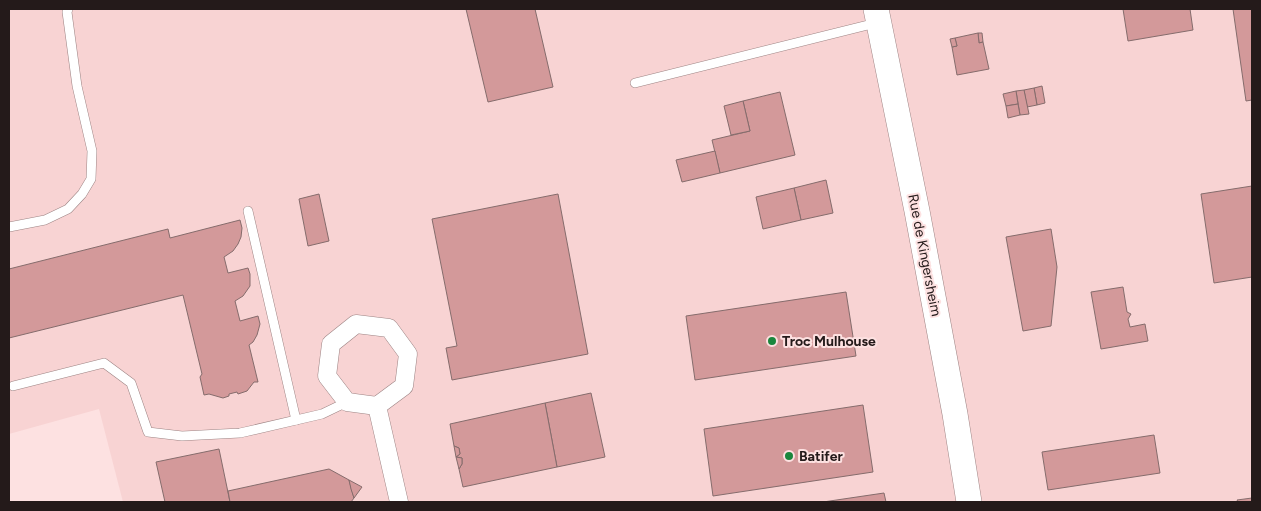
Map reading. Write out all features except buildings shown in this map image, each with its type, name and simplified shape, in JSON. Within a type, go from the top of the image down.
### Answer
[{"type":"main road","name":"Rue de Kingersheim","points":[[877,15],[954,404],[969,502]]},
{"type":"street","points":[[356,324],[389,328],[408,354],[404,386],[377,406],[347,402],[327,376],[330,344],[356,324]]},
{"type":"street","points":[[377,406],[398,502]]},
{"type":"lane","points":[[9,227],[45,220],[68,209],[82,194],[92,179],[92,151],[77,86],[68,9]]},
{"type":"lane","points":[[635,83],[877,15]]},
{"type":"lane","points":[[248,211],[296,420]]},
{"type":"lane","points":[[12,386],[104,363],[130,383],[148,432],[182,436],[240,433],[322,414],[347,402]]},
{"type":"shaded area","points":[[9,9],[1252,9],[1252,502],[123,502],[99,409],[9,434]]},
{"type":"place","name":"Troc Mulhouse","points":[[772,341]]},
{"type":"place","name":"Batifer","points":[[789,456]]}]
